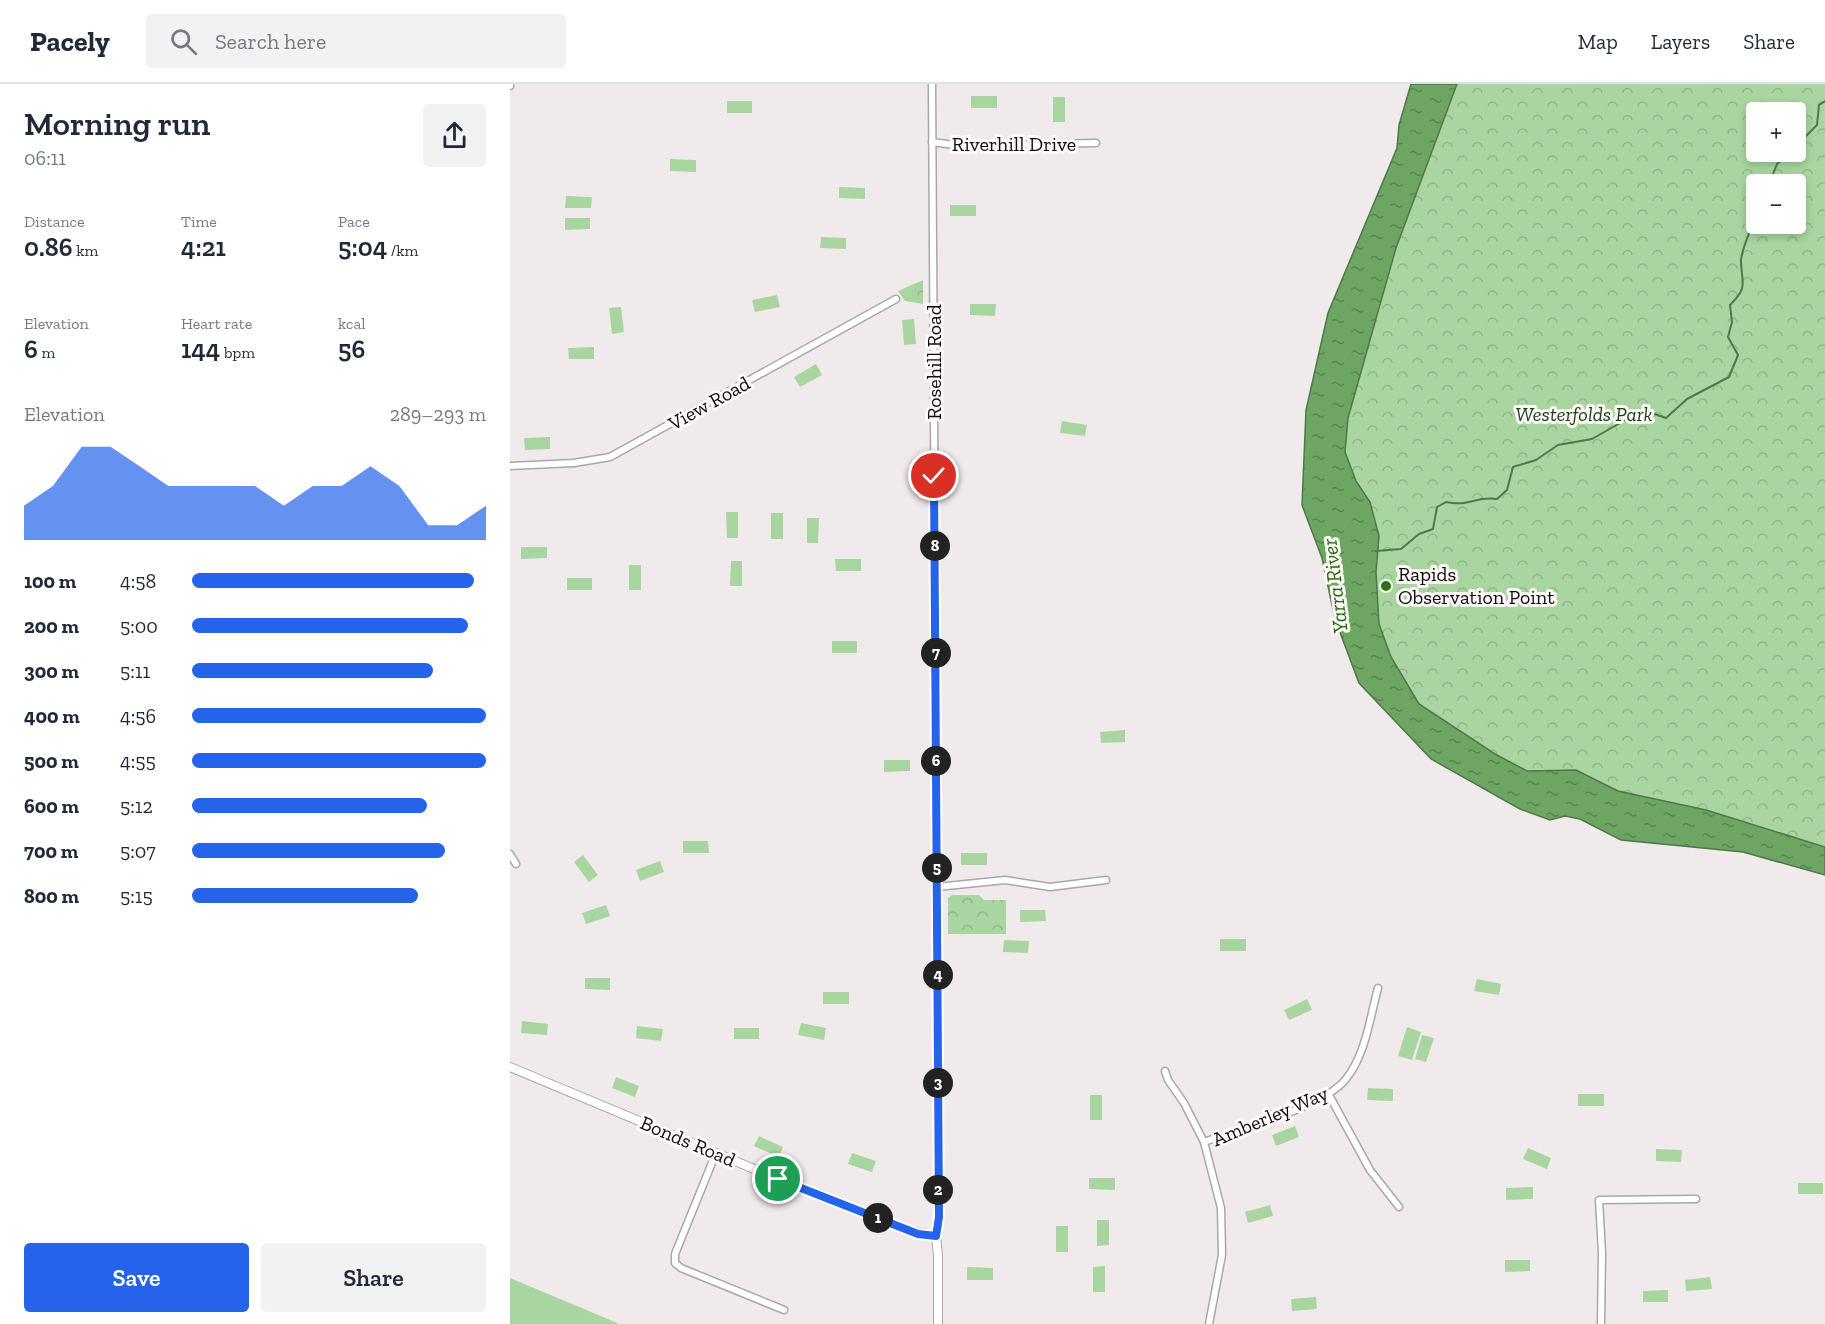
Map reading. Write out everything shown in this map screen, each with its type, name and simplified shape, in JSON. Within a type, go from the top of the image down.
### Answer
[{"type":"street","name":"Rosehill Road","points":[[932,84],[938,1324]]},
{"type":"street","name":"Riverhill Drive","points":[[932,142],[962,146],[1096,143]]},
{"type":"street","name":"View Road","points":[[510,466],[581,462],[610,457],[896,299]]},
{"type":"street","points":[[510,854],[516,864]]},
{"type":"street","points":[[937,887],[1005,880],[1050,887],[1106,880]]},
{"type":"street","name":"Amberley Way","points":[[1209,1324],[1222,1255],[1216,1185],[1204,1142],[1329,1095],[1347,1078],[1362,1049],[1378,988]]},
{"type":"street","name":"Bonds Road","points":[[510,1067],[910,1231],[936,1236]]},
{"type":"street","points":[[1165,1071],[1204,1142]]},
{"type":"street","points":[[1329,1095],[1370,1170],[1399,1208]]},
{"type":"street","points":[[716,1153],[675,1254],[675,1263],[681,1268],[784,1310]]},
{"type":"street","points":[[1601,1324],[1602,1253],[1599,1200],[1696,1199]]},
{"type":"green space","name":"Westerfolds Park","points":[[1452,84],[1825,84],[1825,851],[1533,782],[1450,743],[1387,675],[1347,475],[1339,419],[1349,358]]},
{"type":"green space","points":[[971,96],[997,96],[997,108],[971,108]]},
{"type":"green space","points":[[1053,97],[1065,97],[1065,122],[1053,122]]},
{"type":"green space","points":[[727,101],[752,101],[752,113],[727,113]]},
{"type":"green space","points":[[670,159],[696,160],[696,172],[670,171]]},
{"type":"green space","points":[[839,187],[865,188],[865,199],[839,198]]},
{"type":"green space","points":[[566,196],[592,197],[591,208],[565,208]]},
{"type":"green space","points":[[950,205],[976,205],[976,216],[950,216]]},
{"type":"green space","points":[[565,218],[590,218],[590,229],[565,230]]},
{"type":"green space","points":[[821,237],[846,238],[846,249],[820,248]]},
{"type":"green space","points":[[923,280],[923,304],[905,301],[898,291]]},
{"type":"green space","points":[[777,295],[780,307],[755,312],[752,300]]},
{"type":"green space","points":[[970,304],[996,304],[995,316],[970,315]]},
{"type":"green space","points":[[621,307],[624,332],[612,334],[609,308]]},
{"type":"green space","points":[[914,319],[916,344],[904,345],[902,320]]},
{"type":"green space","points":[[594,347],[594,359],[569,359],[568,348]]},
{"type":"green space","points":[[816,364],[822,375],[800,387],[794,377]]},
{"type":"green space","points":[[1062,421],[1087,425],[1085,436],[1060,433]]},
{"type":"green space","points":[[550,437],[550,449],[525,450],[524,438]]},
{"type":"green space","points":[[726,512],[738,512],[738,538],[727,538]]},
{"type":"green space","points":[[771,513],[783,513],[783,539],[771,539]]},
{"type":"green space","points":[[807,518],[819,518],[818,543],[807,543]]},
{"type":"green space","points":[[521,547],[547,547],[547,558],[521,559]]},
{"type":"green space","points":[[835,559],[861,559],[861,571],[836,571]]},
{"type":"green space","points":[[731,561],[742,561],[742,586],[730,586]]},
{"type":"green space","points":[[629,565],[641,565],[641,590],[629,590]]},
{"type":"green space","points":[[567,578],[592,578],[592,590],[567,590]]},
{"type":"green space","points":[[832,641],[857,641],[857,653],[832,653]]},
{"type":"green space","points":[[1125,730],[1125,742],[1101,743],[1100,732]]},
{"type":"green space","points":[[884,760],[910,760],[910,771],[884,772]]},
{"type":"green space","points":[[683,841],[708,841],[709,853],[683,853]]},
{"type":"green space","points":[[961,853],[987,853],[987,865],[961,865]]},
{"type":"green space","points":[[583,855],[598,875],[589,882],[574,862]]},
{"type":"green space","points":[[660,861],[664,872],[640,881],[636,870]]},
{"type":"green space","points":[[952,895],[979,895],[984,900],[1006,900],[1006,934],[948,934],[948,898]]},
{"type":"green space","points":[[606,905],[610,916],[586,924],[582,913]]},
{"type":"green space","points":[[1020,910],[1045,910],[1046,921],[1020,922]]},
{"type":"green space","points":[[1220,939],[1246,939],[1246,951],[1220,951]]},
{"type":"green space","points":[[1004,940],[1029,941],[1028,953],[1003,952]]},
{"type":"green space","points":[[585,978],[610,978],[610,990],[585,989]]},
{"type":"green space","points":[[1477,979],[1501,984],[1499,995],[1474,991]]},
{"type":"green space","points":[[823,992],[849,992],[849,1004],[823,1004]]},
{"type":"green space","points":[[1307,999],[1312,1010],[1289,1020],[1284,1010]]},
{"type":"green space","points":[[522,1021],[548,1024],[547,1035],[521,1033]]},
{"type":"green space","points":[[801,1023],[826,1028],[824,1040],[798,1035]]},
{"type":"green space","points":[[637,1026],[663,1029],[661,1041],[636,1038]]},
{"type":"green space","points":[[1407,1027],[1421,1032],[1412,1060],[1398,1056]]},
{"type":"green space","points":[[734,1028],[759,1028],[759,1039],[734,1039]]},
{"type":"green space","points":[[1422,1035],[1434,1038],[1426,1062],[1415,1059]]},
{"type":"green space","points":[[616,1077],[639,1086],[635,1097],[612,1088]]},
{"type":"green space","points":[[1368,1088],[1393,1089],[1393,1101],[1367,1100]]},
{"type":"green space","points":[[1578,1094],[1604,1094],[1604,1106],[1578,1106]]},
{"type":"green space","points":[[1090,1095],[1102,1095],[1102,1120],[1090,1120]]},
{"type":"green space","points":[[1295,1126],[1299,1137],[1276,1146],[1272,1135]]},
{"type":"green space","points":[[759,1136],[783,1147],[779,1157],[754,1146]]},
{"type":"green space","points":[[1528,1148],[1551,1158],[1547,1169],[1523,1159]]},
{"type":"green space","points":[[1656,1149],[1682,1150],[1681,1162],[1656,1161]]},
{"type":"green space","points":[[852,1153],[876,1161],[872,1172],[848,1164]]},
{"type":"green space","points":[[1089,1178],[1115,1178],[1115,1190],[1089,1189]]},
{"type":"green space","points":[[1798,1183],[1823,1183],[1823,1194],[1798,1194]]},
{"type":"green space","points":[[1533,1187],[1533,1199],[1506,1200],[1506,1188]]},
{"type":"green space","points":[[1270,1205],[1273,1216],[1248,1223],[1245,1212]]},
{"type":"green space","points":[[1097,1220],[1109,1220],[1109,1245],[1097,1246]]},
{"type":"green space","points":[[1056,1226],[1068,1226],[1068,1252],[1056,1252]]},
{"type":"green space","points":[[1505,1260],[1530,1260],[1530,1271],[1505,1272]]},
{"type":"green space","points":[[1105,1266],[1105,1292],[1093,1292],[1093,1267]]},
{"type":"green space","points":[[967,1267],[993,1268],[993,1280],[967,1280]]},
{"type":"green space","points":[[1710,1277],[1712,1289],[1686,1291],[1685,1280]]},
{"type":"green space","points":[[510,1278],[615,1322],[619,1324],[510,1324]]},
{"type":"green space","points":[[1668,1290],[1668,1302],[1643,1302],[1643,1291]]},
{"type":"green space","points":[[1316,1297],[1317,1309],[1292,1311],[1291,1299]]},
{"type":"water","name":"Yarra River","points":[[1411,84],[1457,84],[1396,248],[1348,418],[1345,452],[1356,481],[1370,502],[1379,536],[1376,572],[1379,624],[1391,657],[1419,704],[1495,754],[1527,771],[1576,770],[1618,791],[1706,810],[1825,847],[1825,875],[1743,852],[1621,840],[1580,819],[1565,816],[1550,820],[1520,809],[1431,759],[1359,683],[1335,619],[1322,558],[1302,505],[1306,410],[1328,313],[1397,148],[1399,125]]},
{"type":"waterway","points":[[1806,136],[1817,125],[1819,105],[1825,101]]},
{"type":"waterway","points":[[1773,174],[1779,162]]},
{"type":"waterway","points":[[1376,551],[1401,549],[1419,534],[1433,529],[1437,507],[1446,502],[1461,503],[1489,498],[1497,499],[1507,490],[1513,467],[1536,460],[1558,445],[1592,439],[1643,410],[1666,418],[1687,399],[1729,377],[1738,355],[1728,337],[1732,322],[1730,305],[1742,290],[1741,258],[1749,234]]},
{"type":"place","name":"Rapids Observation Point","points":[[1386,586]]},
{"type":"route","points":[[778,1179],[918,1234],[936,1236],[939,1217],[934,476]]}]
